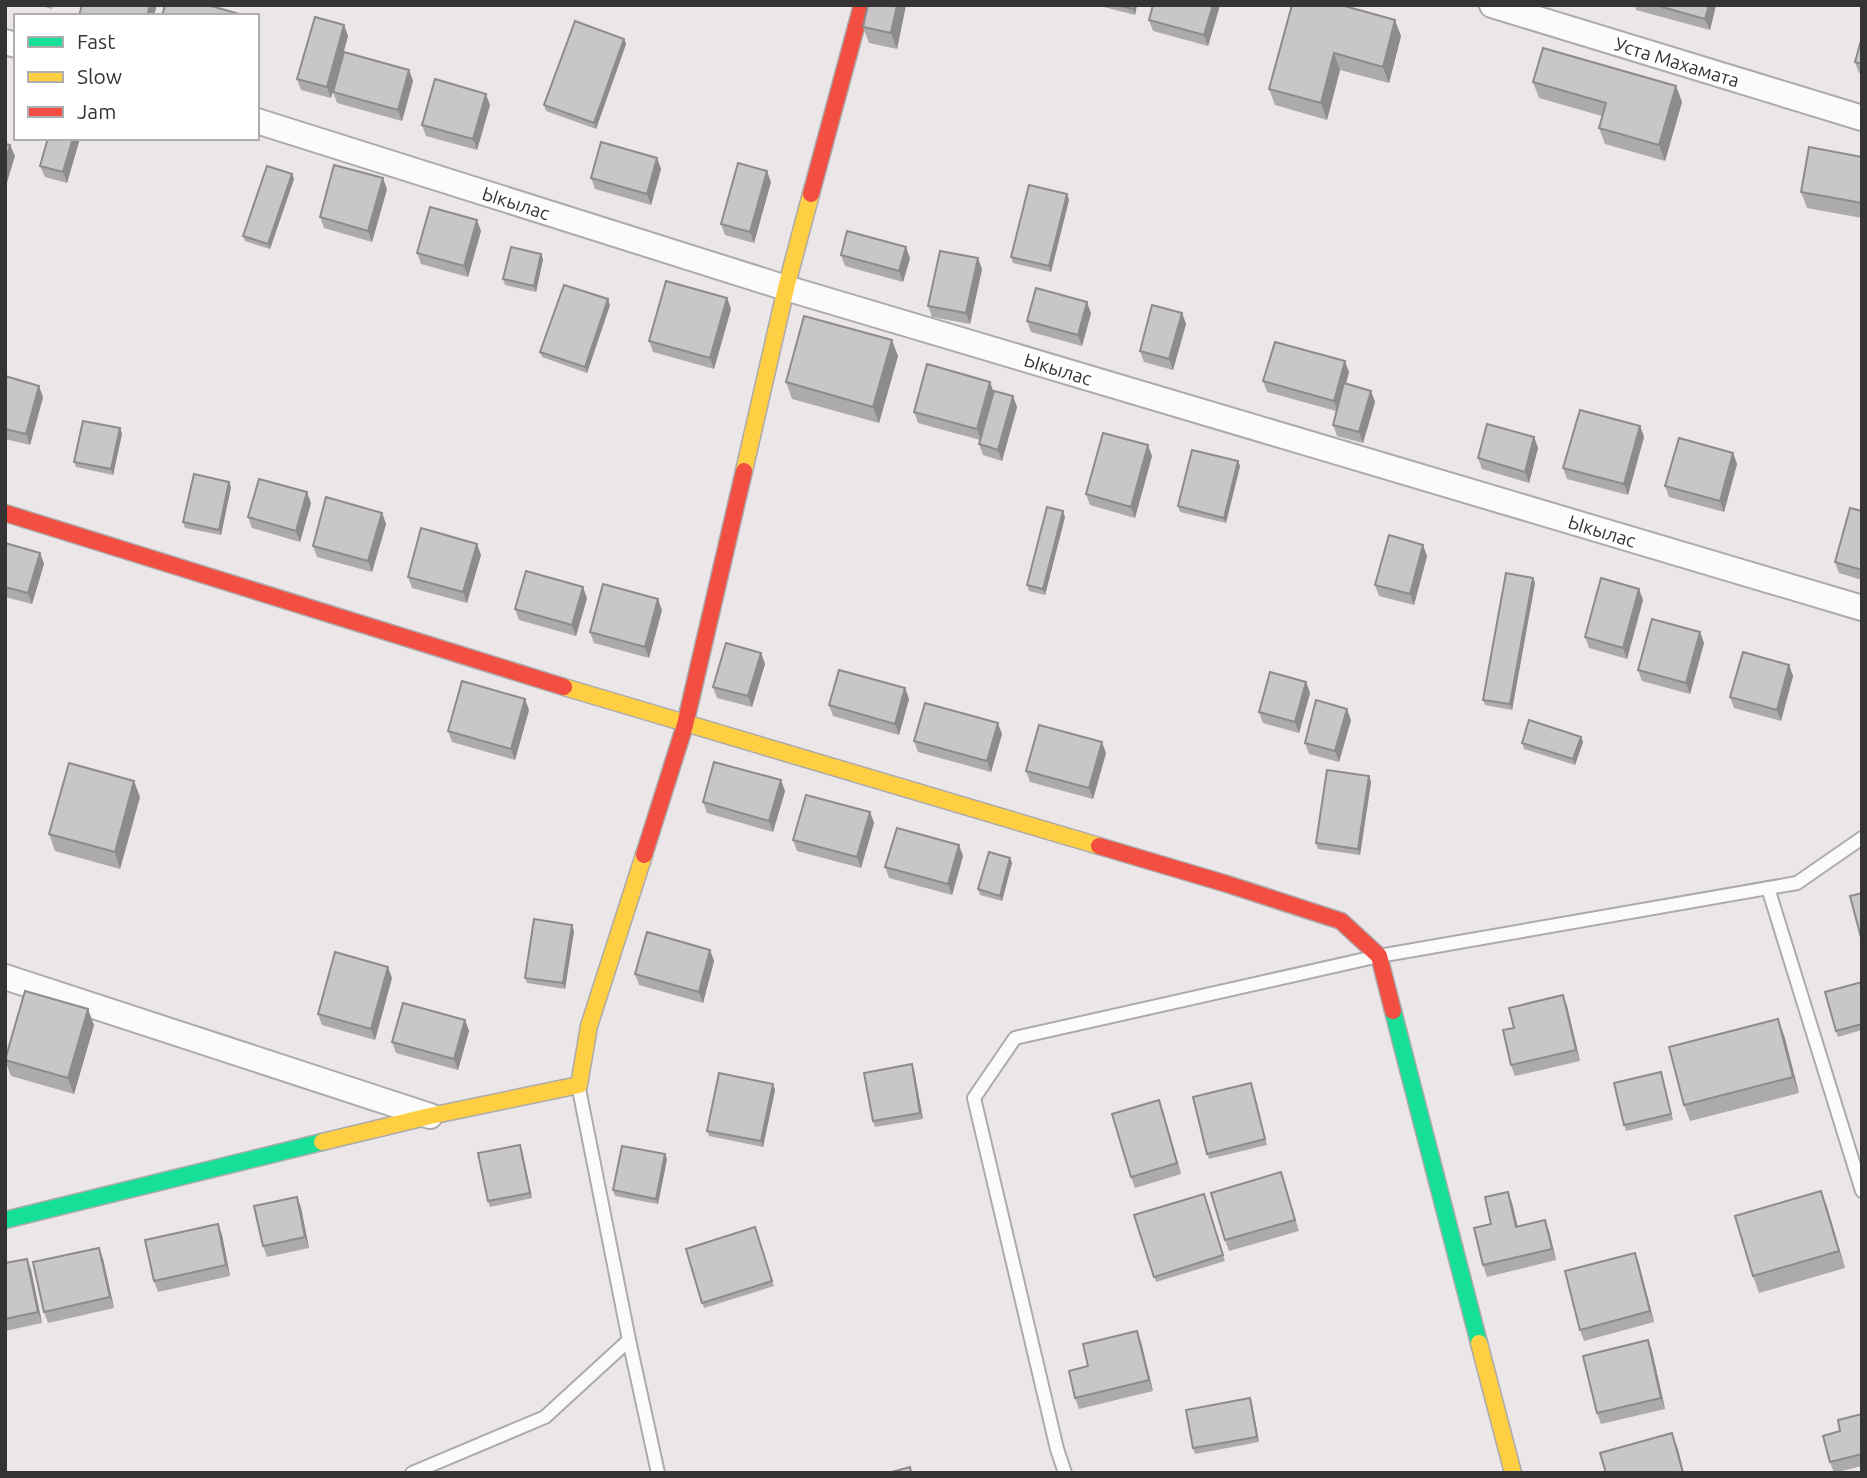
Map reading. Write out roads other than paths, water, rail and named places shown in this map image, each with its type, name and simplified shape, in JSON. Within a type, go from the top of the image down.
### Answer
[{"type":"street","points":[[5,1220],[430,1116],[579,1085],[589,1026],[685,725],[786,288],[862,5]]},
{"type":"street","name":"Уста Махамата","points":[[1492,5],[1862,118]]},
{"type":"street","name":"Ыкылас","points":[[259,122],[786,288],[1862,608]]},
{"type":"street","points":[[5,513],[685,725],[1227,884],[1341,921],[1379,956],[1513,1473]]},
{"type":"street","points":[[5,977],[430,1116]]},
{"type":"lane","points":[[1065,1473],[1057,1449],[974,1098],[1015,1038],[1379,956],[1797,883],[1862,838]]},
{"type":"lane","points":[[1768,888],[1862,1191]]},
{"type":"lane","points":[[579,1085],[658,1473]]},
{"type":"lane","points":[[412,1473],[545,1417],[629,1340]]}]
